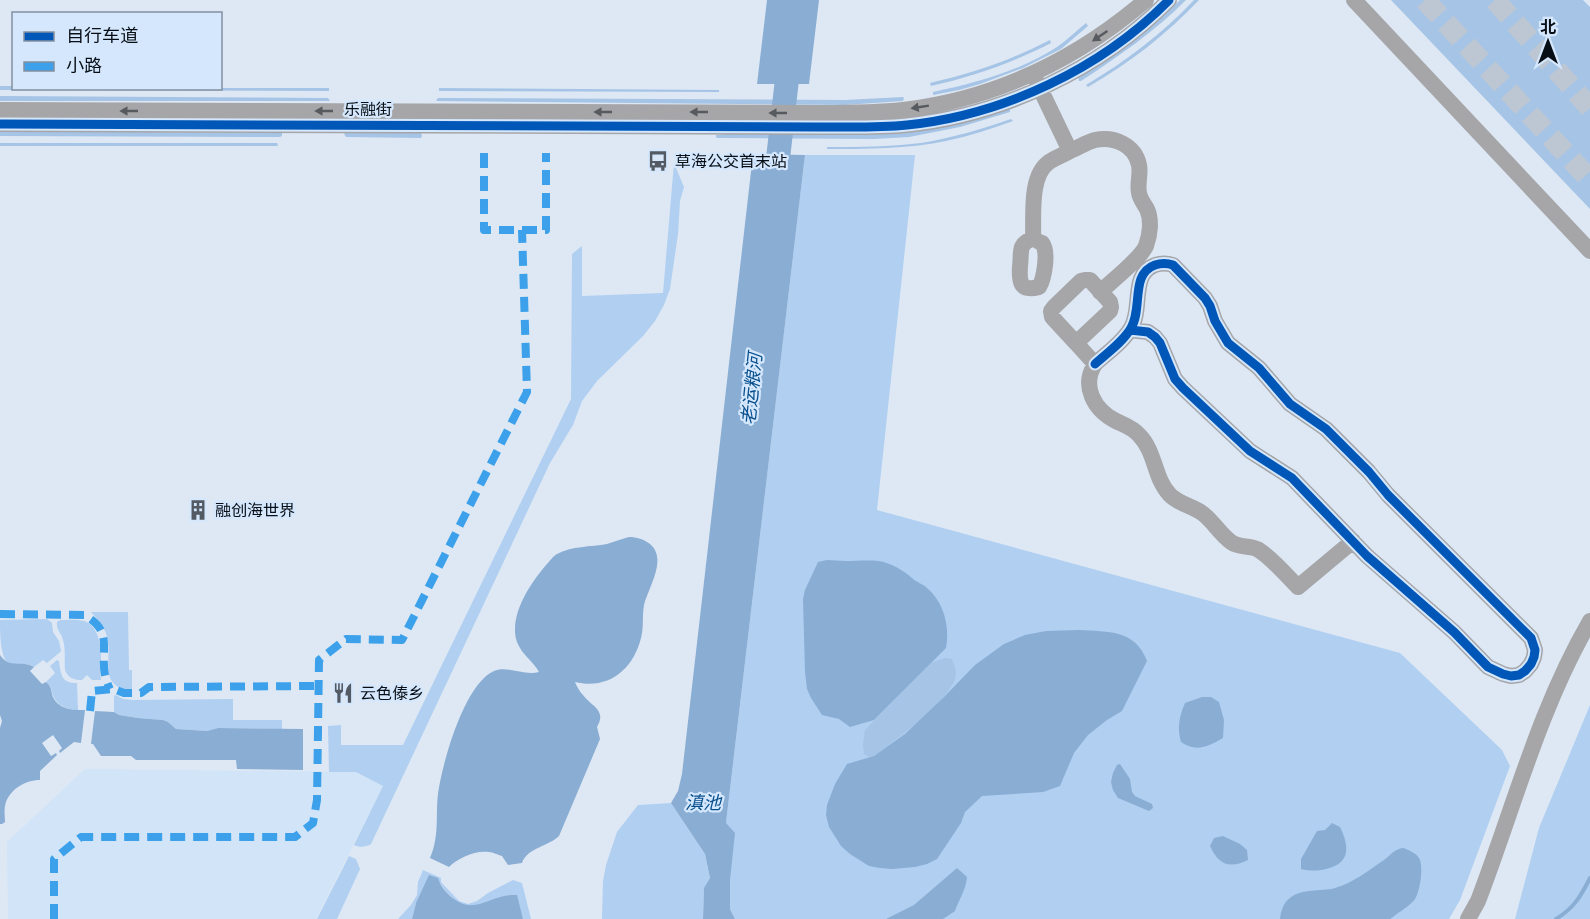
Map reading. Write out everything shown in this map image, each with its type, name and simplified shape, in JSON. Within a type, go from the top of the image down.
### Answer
[{"type":"street","points":[[1036,81],[1108,31],[1146,0]]},
{"type":"street","points":[[736,119],[820,120],[929,106],[1036,81],[1093,61],[1141,25],[1169,0]]},
{"type":"street","points":[[1354,0],[1590,251]]},
{"type":"street","points":[[1036,81],[1070,151]]},
{"type":"street","name":"乐融街","points":[[0,110],[736,119]]},
{"type":"street","name":"乐融街","points":[[0,123],[736,119]]},
{"type":"street","points":[[1033,238],[1035,184],[1039,173],[1048,163],[1093,141],[1113,140],[1129,148],[1138,161],[1139,191],[1150,219],[1146,246],[1141,254],[1100,292]]},
{"type":"street","points":[[1130,330],[1148,332],[1155,337],[1160,343],[1171,370],[1183,388],[1250,451],[1292,478],[1353,542],[1366,556],[1454,632],[1488,667],[1511,676],[1519,675],[1531,664],[1535,650],[1531,638],[1388,495],[1369,472],[1326,429],[1290,404],[1260,368],[1228,343],[1218,328],[1205,298],[1173,265],[1159,264],[1145,271],[1139,283],[1134,324],[1090,371],[1088,381],[1092,398],[1101,410],[1108,416],[1126,424],[1141,437],[1152,454],[1160,480],[1172,497],[1204,514],[1230,541],[1238,546],[1258,550],[1298,587],[1353,542]]},
{"type":"street","points":[[1076,343],[1112,307],[1090,280],[1081,281],[1051,311],[1052,317],[1095,364]]},
{"type":"street","points":[[1468,919],[1489,873],[1537,734],[1590,621]]},
{"type":"shaded area","points":[[1180,0],[1186,0],[1149,33],[1079,81],[1078,77],[1145,32]]},
{"type":"shaded area","points":[[1194,0],[1199,0],[1146,48],[1103,78],[1088,87],[1086,85],[1143,46]]},
{"type":"shaded area","points":[[1391,0],[1583,0],[1590,7],[1590,209]]},
{"type":"shaded area","points":[[1086,23],[1088,26],[1061,49],[1023,68],[980,84],[933,95],[933,92],[965,85],[1028,63],[1057,47]]},
{"type":"shaded area","points":[[1050,40],[1051,43],[1007,63],[931,86],[930,83],[991,66]]},
{"type":"shaded area","points":[[0,86],[12,86],[12,90],[329,88],[329,91],[0,90]]},
{"type":"shaded area","points":[[439,88],[719,90],[719,92],[439,91]]},
{"type":"shaded area","points":[[0,96],[328,98],[330,101],[0,101]]},
{"type":"shaded area","points":[[903,97],[903,101],[845,105],[436,101],[438,98],[845,100]]},
{"type":"shaded area","points":[[1010,109],[1010,112],[960,127],[909,137],[874,139],[716,137],[716,135]]},
{"type":"shaded area","points":[[1011,119],[1013,121],[980,132],[931,144],[887,148],[827,149],[827,147],[921,143],[967,133]]},
{"type":"shaded area","points":[[0,131],[282,133],[282,136],[0,136]]},
{"type":"shaded area","points":[[346,132],[421,133],[422,136],[421,138],[346,137],[344,134]]},
{"type":"shaded area","points":[[0,143],[277,143],[278,146],[0,146]]},
{"type":"shaded area","points":[[805,155],[915,155],[877,510],[1400,653],[1502,750],[1510,766],[1460,900],[1449,919],[735,919],[730,909],[726,823]]},
{"type":"shaded area","points":[[674,163],[684,187],[680,201],[670,289],[664,305],[643,336],[597,381],[582,401],[573,425],[550,463],[371,844],[356,846],[354,845],[383,786],[356,772],[329,772],[328,726],[341,725],[341,745],[403,745],[571,399],[572,254],[582,246],[582,296],[663,293]]},
{"type":"shaded area","points":[[91,612],[128,612],[129,670],[132,670],[132,692],[122,689],[111,679],[106,633]]},
{"type":"shaded area","points":[[47,619],[52,623],[53,632],[59,641],[61,651],[47,663],[43,660],[34,667],[7,662],[1,645],[0,620]]},
{"type":"shaded area","points":[[60,620],[81,620],[89,623],[96,631],[100,647],[101,680],[92,680],[87,675],[82,680],[76,680],[66,673],[64,644],[57,625]]},
{"type":"shaded area","points":[[945,658],[952,659],[956,673],[946,694],[922,718],[874,756],[869,757],[864,754],[865,730],[931,663]]},
{"type":"shaded area","points":[[57,660],[65,680],[77,683],[78,710],[59,704],[46,682],[55,673],[50,666]]},
{"type":"shaded area","points":[[114,696],[123,699],[133,700],[233,699],[233,720],[282,720],[282,729],[218,728],[207,731],[176,729],[163,720],[119,715],[114,712]]},
{"type":"shaded area","points":[[1590,705],[1590,919],[1515,919],[1539,828]]},
{"type":"shaded area","points":[[85,769],[356,772],[383,786],[316,919],[8,919],[7,842]]},
{"type":"shaded area","points":[[671,803],[705,854],[710,878],[704,889],[703,919],[602,919],[603,881],[617,832],[638,805]]},
{"type":"shaded area","points":[[349,856],[356,859],[360,869],[337,919],[317,919]]},
{"type":"shaded area","points":[[423,870],[441,878],[441,882],[459,901],[468,904],[513,880],[522,883],[531,919],[523,919],[516,895],[503,896],[484,905],[470,907],[453,899],[440,883],[416,903],[412,919],[398,919],[417,895],[418,882]]},
{"type":"water","points":[[767,0],[819,0],[809,84],[757,84]]},
{"type":"water","name":"滇池","points":[[753,154],[805,155],[726,823],[735,833],[730,880],[730,909],[735,919],[703,919],[704,888],[710,878],[705,854],[671,803],[678,791],[682,774]]},
{"type":"water","points":[[635,537],[650,544],[657,557],[655,574],[644,605],[641,638],[632,660],[617,675],[598,683],[575,682],[599,713],[600,721],[597,727],[600,739],[559,836],[528,854],[522,863],[508,865],[502,856],[492,852],[467,855],[449,867],[430,858],[436,835],[438,794],[444,764],[456,726],[473,691],[483,679],[499,669],[527,673],[539,672],[519,647],[515,632],[518,611],[528,590],[557,554],[568,549],[607,544]]},
{"type":"water","points":[[827,560],[879,561],[897,567],[933,594],[942,608],[946,623],[946,648],[874,720],[850,727],[839,719],[822,715],[807,689],[803,599],[818,562]]},
{"type":"water","points":[[1046,631],[1110,632],[1128,638],[1142,651],[1147,661],[1122,711],[1088,735],[1074,753],[1060,786],[1043,792],[982,796],[965,812],[961,823],[937,859],[927,864],[892,869],[869,866],[841,846],[829,827],[826,815],[827,805],[835,784],[847,764],[874,756],[905,734],[975,665],[1004,644],[1025,635]]},
{"type":"water","points":[[0,655],[8,662],[34,667],[30,671],[42,684],[46,682],[48,684],[54,699],[60,705],[85,710],[81,743],[74,742],[60,753],[62,748],[53,735],[42,743],[51,756],[56,753],[57,755],[40,771],[40,780],[23,784],[13,791],[5,806],[5,822],[2,824],[0,824],[0,728],[2,721],[0,715]]},
{"type":"water","points":[[1202,697],[1211,697],[1219,702],[1224,720],[1223,738],[1208,746],[1197,748],[1181,742],[1179,727],[1185,703]]},
{"type":"water","points":[[95,711],[163,720],[176,729],[207,731],[218,728],[303,729],[303,770],[237,769],[236,760],[136,760],[131,756],[101,756],[91,744]]},
{"type":"water","points":[[1120,764],[1130,779],[1135,796],[1152,804],[1153,808],[1149,811],[1118,798],[1113,790],[1111,782],[1113,773]]},
{"type":"water","points":[[1332,823],[1340,827],[1343,834],[1346,848],[1344,859],[1334,867],[1326,869],[1301,869],[1301,859],[1317,831],[1325,830]]},
{"type":"water","points":[[1223,836],[1247,850],[1248,860],[1230,865],[1221,861],[1210,846],[1214,838]]},
{"type":"water","points":[[1403,848],[1419,858],[1420,885],[1413,902],[1390,919],[1280,919],[1284,905],[1295,895],[1306,891],[1342,886]]},
{"type":"water","points":[[957,868],[967,877],[955,911],[943,919],[886,919],[914,905]]},
{"type":"water","points":[[429,875],[438,878],[449,895],[467,905],[483,903],[507,895],[517,895],[523,919],[412,919],[416,903]]},
{"type":"waterway","name":"老运粮河","points":[[775,185],[796,0]]},
{"type":"waterway","points":[[1556,919],[1576,901],[1590,878]]},
{"type":"tunnel","points":[[1425,0],[1590,180]]},
{"type":"tunnel","points":[[1495,0],[1590,108]]},
{"type":"marked path","points":[[484,153],[484,230],[546,230],[546,153]]},
{"type":"marked path","points":[[54,919],[54,859],[81,837],[295,837],[313,823],[317,800],[319,660],[346,639],[402,640],[527,392],[522,230]]},
{"type":"marked path","points":[[0,614],[84,615],[93,621],[103,634],[105,675],[110,689]]},
{"type":"marked path","points":[[90,711],[92,691],[114,689],[124,693],[141,693],[149,687],[319,686]]},
{"type":"cycle path","points":[[0,124],[853,127],[907,125],[943,120],[979,111],[1048,85],[1113,47],[1169,0]]},
{"type":"cycle path","points":[[1095,364],[1119,343],[1131,328],[1142,276],[1147,269],[1160,264],[1173,265],[1205,298],[1228,343],[1259,368],[1290,404],[1326,429],[1369,472],[1388,495],[1531,638],[1535,650],[1531,664],[1519,675],[1511,676],[1488,667],[1454,632],[1367,556],[1292,478],[1250,451],[1183,388],[1175,379],[1160,343],[1155,337],[1148,332],[1130,330]]},
{"type":"place","name":"草海公交首末站","points":[[658,161]]},
{"type":"place","name":"融创海世界","points":[[198,510]]},
{"type":"place","name":"云色傣乡","points":[[343,693]]}]
